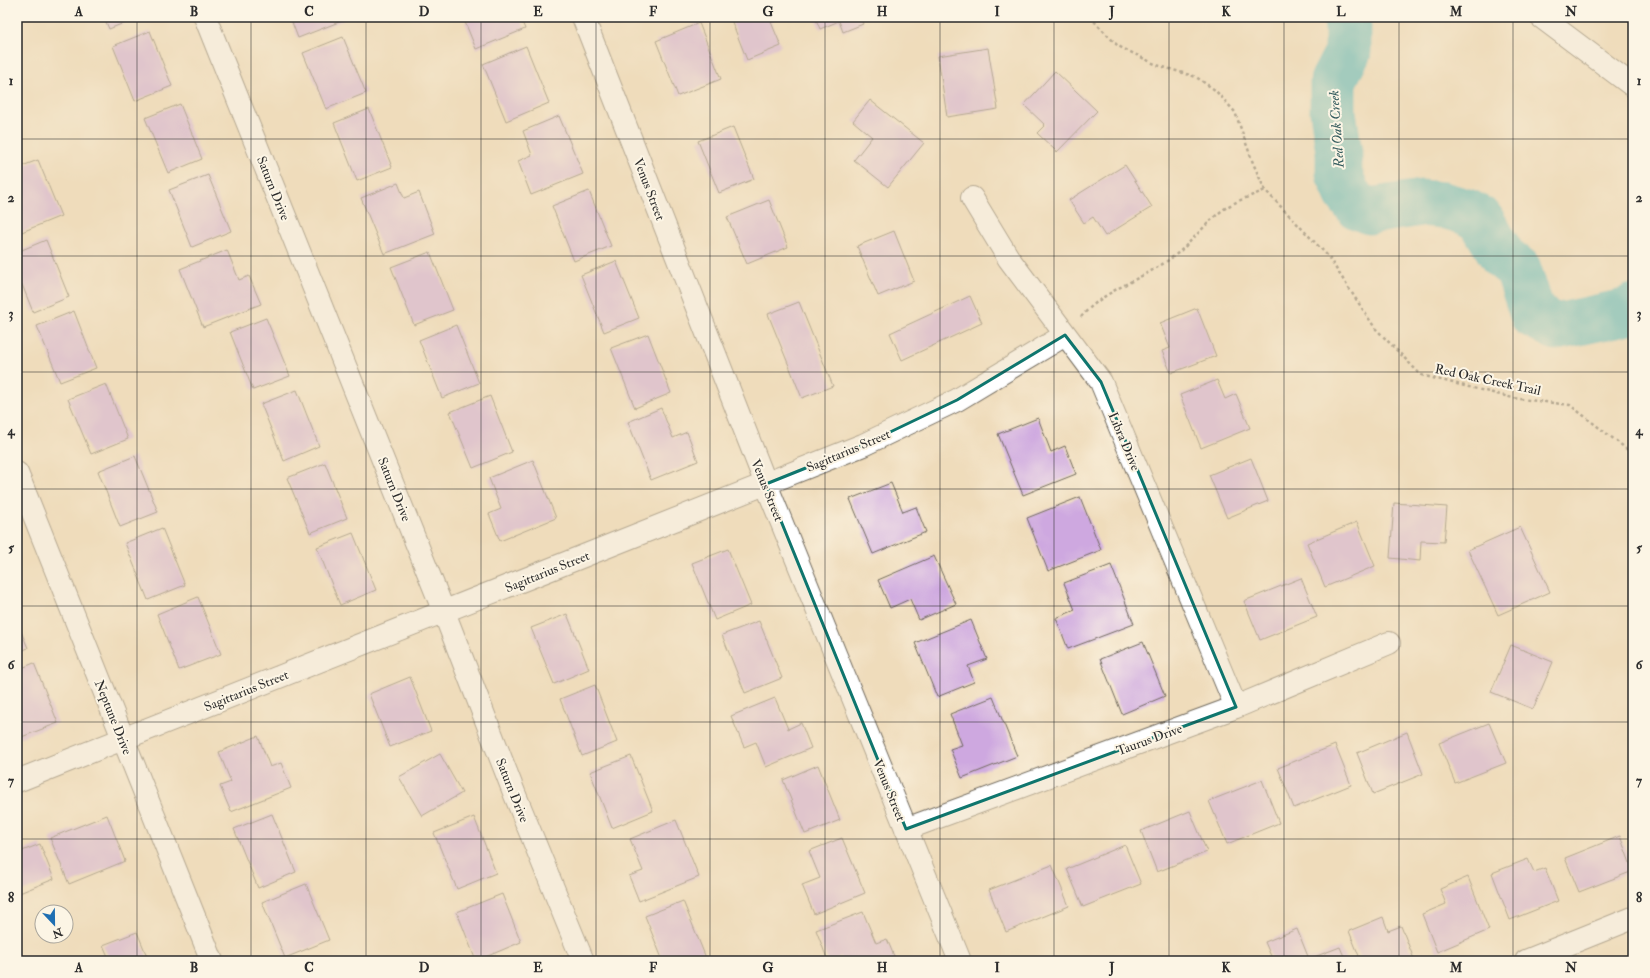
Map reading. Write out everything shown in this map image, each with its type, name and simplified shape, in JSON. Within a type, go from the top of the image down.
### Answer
[{"type":"street","name":"Saturn Drive","points":[[205,17],[444,612],[515,795],[583,961]]},
{"type":"street","name":"Venus Street","points":[[583,17],[766,484],[960,961]]},
{"type":"street","points":[[1542,17],[1633,86]]},
{"type":"street","name":"Libra Drive","points":[[972,198],[1009,259],[1101,382],[1236,708]]},
{"type":"street","name":"Sagittarius Street","points":[[17,781],[863,445],[957,400],[1065,335]]},
{"type":"street","name":"Neptune Drive","points":[[17,473],[212,961]]},
{"type":"street","name":"Taurus Drive","points":[[906,829],[1236,708],[1389,643]]},
{"type":"street","points":[[1526,961],[1633,918]]},
{"type":"path","name":"Red Oak Creek Trail","points":[[1090,17],[1118,46],[1157,65],[1196,77],[1215,90],[1235,112],[1253,163],[1265,190],[1327,255],[1375,328],[1421,375],[1514,398],[1570,405],[1633,454]]},
{"type":"path","points":[[1065,335],[1092,305],[1118,288],[1145,276],[1172,258],[1224,209],[1265,190]]},
{"type":"highlighted area","points":[[1065,335],[1101,382],[1236,707],[906,829],[766,484],[863,445],[957,400]]},
{"type":"building","points":[[104,17],[139,17],[109,29]]},
{"type":"building","points":[[290,17],[343,17],[344,20],[298,38]]},
{"type":"building","points":[[478,17],[520,17],[525,29],[476,49],[465,22]]},
{"type":"building","points":[[730,17],[782,17],[771,22],[781,46],[747,60]]},
{"type":"building","points":[[815,17],[860,17],[863,24],[843,32],[839,21],[820,29]]},
{"type":"building","points":[[699,23],[721,79],[678,96],[656,41]]},
{"type":"building","points":[[150,31],[172,86],[135,101],[113,46]]},
{"type":"building","points":[[343,37],[366,93],[326,109],[303,53]]},
{"type":"building","points":[[526,46],[549,103],[506,121],[483,64]]},
{"type":"building","points":[[988,48],[998,109],[947,117],[938,56]]},
{"type":"building","points":[[1055,71],[1097,111],[1057,152],[1037,133],[1045,125],[1024,105]]},
{"type":"building","points":[[870,100],[924,143],[888,187],[854,160],[872,137],[853,121]]},
{"type":"building","points":[[180,104],[202,159],[168,173],[145,118]]},
{"type":"building","points":[[369,109],[392,167],[357,181],[334,123]]},
{"type":"building","points":[[559,116],[583,174],[531,195],[518,161],[532,155],[523,131]]},
{"type":"building","points":[[733,127],[754,179],[719,193],[698,141]]},
{"type":"building","points":[[38,160],[61,216],[17,234],[17,168]]},
{"type":"building","points":[[1125,165],[1152,207],[1105,236],[1093,217],[1084,223],[1069,200]]},
{"type":"building","points":[[208,175],[231,231],[192,247],[169,190]]},
{"type":"building","points":[[398,183],[404,198],[419,192],[435,234],[384,254],[361,198]]},
{"type":"building","points":[[589,191],[611,246],[574,261],[552,206]]},
{"type":"building","points":[[769,200],[788,247],[747,264],[727,217]]},
{"type":"building","points":[[894,231],[914,281],[878,296],[857,246]]},
{"type":"building","points":[[46,240],[69,297],[33,312],[17,272],[17,252]]},
{"type":"building","points":[[227,250],[239,280],[249,276],[261,304],[203,327],[180,269]]},
{"type":"building","points":[[430,252],[453,310],[414,325],[391,267]]},
{"type":"building","points":[[616,261],[639,318],[604,332],[581,275]]},
{"type":"building","points":[[970,296],[982,323],[902,360],[890,333]]},
{"type":"building","points":[[799,302],[833,386],[802,398],[768,314]]},
{"type":"building","points":[[1197,308],[1216,356],[1171,373],[1162,351],[1170,348],[1160,323]]},
{"type":"building","points":[[74,311],[96,368],[60,382],[37,326]]},
{"type":"building","points":[[266,318],[290,376],[253,390],[230,332]]},
{"type":"building","points":[[456,325],[479,383],[442,398],[419,340]]},
{"type":"building","points":[[648,334],[671,393],[635,408],[611,348]]},
{"type":"building","points":[[1217,380],[1225,399],[1236,394],[1250,428],[1201,448],[1180,395]]},
{"type":"building","points":[[106,384],[128,439],[91,454],[68,399]]},
{"type":"building","points":[[297,390],[319,446],[284,461],[261,404]]},
{"type":"building","points":[[490,396],[512,452],[473,468],[450,412]]},
{"type":"building","points":[[661,408],[673,438],[687,432],[698,461],[651,480],[628,422]]},
{"type":"building","points":[[1038,418],[1051,452],[1065,446],[1076,474],[1023,495],[998,434]]},
{"type":"building","points":[[135,456],[158,512],[120,527],[98,471]]},
{"type":"building","points":[[1251,458],[1268,501],[1227,518],[1209,475]]},
{"type":"building","points":[[533,460],[556,518],[500,541],[489,514],[501,509],[489,478]]},
{"type":"building","points":[[325,463],[347,518],[310,533],[287,478]]},
{"type":"building","points":[[891,483],[903,512],[916,507],[926,532],[873,554],[850,499]]},
{"type":"building","points":[[1080,497],[1101,550],[1048,571],[1027,518]]},
{"type":"building","points":[[1394,503],[1447,507],[1444,542],[1421,541],[1420,561],[1390,558]]},
{"type":"building","points":[[1357,522],[1375,566],[1325,587],[1307,543]]},
{"type":"building","points":[[1520,527],[1550,592],[1498,615],[1468,550]]},
{"type":"building","points":[[162,528],[185,585],[148,600],[125,543]]},
{"type":"building","points":[[353,533],[376,590],[340,605],[317,547]]},
{"type":"building","points":[[728,549],[751,605],[715,620],[692,563]]},
{"type":"building","points":[[934,556],[956,604],[919,620],[910,599],[890,608],[878,580]]},
{"type":"building","points":[[1111,565],[1134,624],[1068,649],[1056,618],[1075,610],[1064,583]]},
{"type":"building","points":[[1301,578],[1317,617],[1260,640],[1244,601]]},
{"type":"building","points":[[198,597],[221,654],[179,670],[157,614]]},
{"type":"building","points":[[567,614],[589,669],[554,684],[531,628]]},
{"type":"building","points":[[971,620],[987,659],[968,666],[974,682],[937,697],[915,643]]},
{"type":"building","points":[[759,621],[782,678],[745,693],[722,635]]},
{"type":"building","points":[[17,622],[28,648],[17,653]]},
{"type":"building","points":[[1143,642],[1165,696],[1122,714],[1100,659]]},
{"type":"building","points":[[1511,645],[1553,662],[1533,709],[1491,692]]},
{"type":"building","points":[[34,663],[58,723],[19,738],[17,734],[17,670]]},
{"type":"building","points":[[410,677],[431,731],[390,747],[369,694]]},
{"type":"building","points":[[595,685],[617,742],[582,756],[560,699]]},
{"type":"building","points":[[993,697],[1017,756],[962,778],[950,749],[962,745],[950,714]]},
{"type":"building","points":[[775,698],[788,729],[801,723],[811,748],[766,767],[756,742],[744,747],[731,716]]},
{"type":"building","points":[[1489,723],[1506,763],[1455,783],[1439,743]]},
{"type":"building","points":[[1407,732],[1423,774],[1373,794],[1357,753]]},
{"type":"building","points":[[258,736],[270,767],[281,763],[291,788],[231,812],[220,786],[231,782],[219,752]]},
{"type":"building","points":[[1335,745],[1351,785],[1294,808],[1278,768]]},
{"type":"building","points":[[440,754],[462,793],[422,816],[399,777]]},
{"type":"building","points":[[631,756],[653,811],[612,828],[590,772]]},
{"type":"building","points":[[818,765],[840,820],[805,834],[783,780]]},
{"type":"building","points":[[1262,780],[1279,823],[1227,844],[1209,801]]},
{"type":"building","points":[[1190,811],[1207,852],[1157,872],[1141,831]]},
{"type":"building","points":[[272,814],[296,872],[258,888],[234,829]]},
{"type":"building","points":[[107,815],[125,861],[69,884],[50,838]]},
{"type":"building","points":[[474,817],[496,873],[457,889],[434,833]]},
{"type":"building","points":[[676,820],[699,877],[639,901],[629,876],[643,871],[630,839]]},
{"type":"building","points":[[1620,836],[1633,871],[1579,892],[1565,858]]},
{"type":"building","points":[[842,838],[865,893],[814,914],[802,885],[820,878],[809,851]]},
{"type":"building","points":[[40,844],[54,879],[17,894],[17,853]]},
{"type":"building","points":[[1125,845],[1141,884],[1083,907],[1067,869]]},
{"type":"building","points":[[1528,859],[1534,872],[1545,868],[1558,901],[1510,920],[1492,873]]},
{"type":"building","points":[[1052,865],[1069,906],[1006,932],[989,890]]},
{"type":"building","points":[[1468,877],[1489,930],[1437,952],[1422,914],[1446,904],[1440,889]]},
{"type":"building","points":[[306,884],[329,940],[285,958],[262,902]]},
{"type":"building","points":[[502,894],[521,942],[476,961],[457,912]]},
{"type":"building","points":[[683,901],[706,958],[697,961],[663,961],[645,916]]},
{"type":"building","points":[[863,912],[876,943],[887,939],[896,961],[842,961],[841,957],[828,961],[816,930]]},
{"type":"building","points":[[1383,917],[1388,931],[1401,926],[1414,959],[1409,961],[1361,961],[1349,931]]},
{"type":"building","points":[[1297,929],[1309,959],[1340,947],[1346,961],[1273,961],[1265,942]]},
{"type":"building","points":[[137,932],[149,961],[110,961],[103,945]]},
{"type":"waterway","name":"Red Oak Creek","points":[[1346,17],[1348,26],[1348,52],[1333,81],[1333,112],[1339,152],[1339,174],[1347,193],[1357,206],[1369,211],[1421,203],[1443,205],[1467,212],[1481,220],[1503,257],[1518,269],[1533,315],[1556,327],[1629,311],[1633,307]]}]
